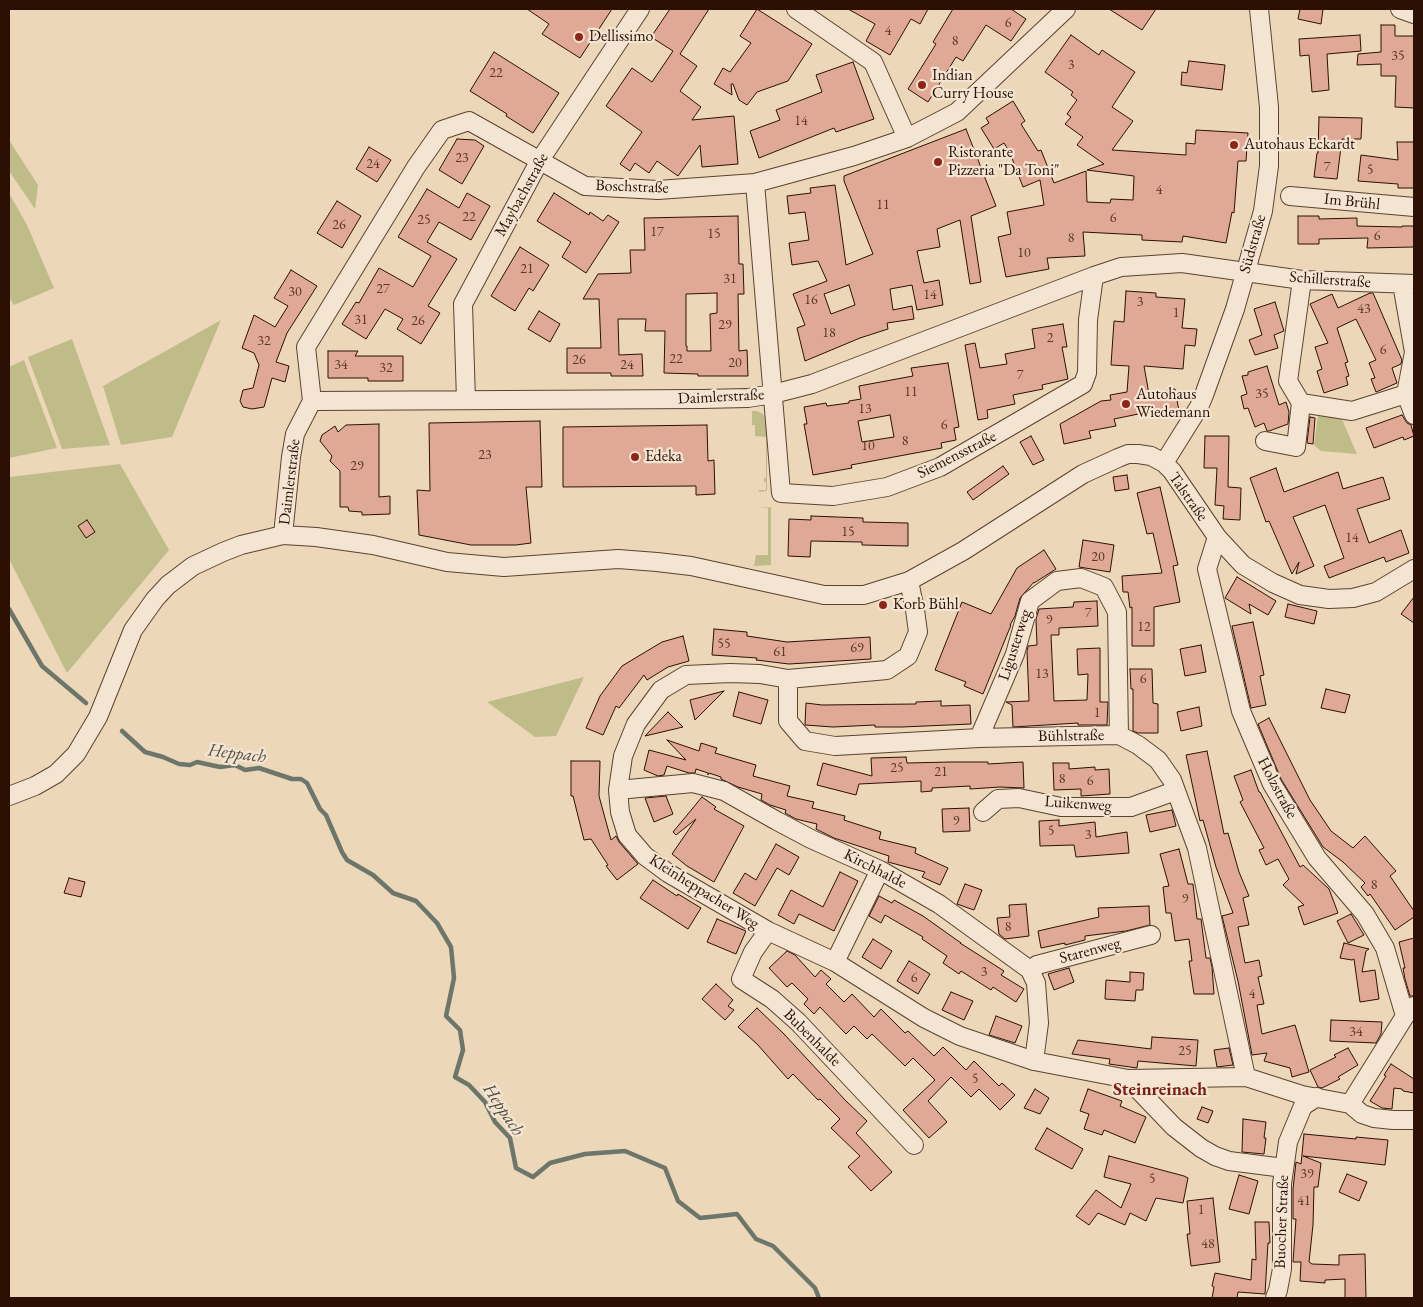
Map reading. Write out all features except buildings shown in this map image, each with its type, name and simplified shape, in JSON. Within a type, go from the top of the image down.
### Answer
[{"type":"street","name":"Maybachstraße","points":[[466,400],[463,304],[540,160],[640,9]]},
{"type":"street","points":[[796,9],[873,62],[908,138]]},
{"type":"street","name":"Boschstraße","points":[[312,401],[306,347],[416,167],[442,130],[469,120],[585,186],[658,190],[755,182],[854,156],[908,138],[957,112],[1066,9]]},
{"type":"street","name":"Südstraße","points":[[1164,463],[1199,407],[1204,395],[1235,309],[1263,211],[1269,166],[1269,106],[1259,9]]},
{"type":"street","points":[[1400,9],[1414,14]]},
{"type":"street","name":"Siemensstraße","points":[[755,182],[781,493],[833,496],[887,487],[940,467],[1084,384],[1087,373],[1088,320],[1094,276]]},
{"type":"street","name":"Im Brühl","points":[[1290,196],[1414,207]]},
{"type":"street","name":"Daimlerstraße","points":[[283,535],[295,434],[312,401],[701,400],[748,398],[812,384],[1121,267],[1182,263],[1246,271]]},
{"type":"street","name":"Schillerstraße","points":[[1246,271],[1302,280],[1408,284]]},
{"type":"street","points":[[1265,441],[1296,447],[1301,403],[1288,381],[1302,280]]},
{"type":"street","points":[[1408,284],[1414,352],[1406,394],[1414,415]]},
{"type":"street","points":[[1301,403],[1352,411],[1406,394]]},
{"type":"street","name":"Talstraße","points":[[9,796],[36,786],[56,774],[76,754],[98,717],[133,630],[155,599],[168,585],[193,566],[223,552],[241,545],[283,535],[316,537],[372,545],[447,562],[504,567],[618,559],[657,562],[691,566],[824,595],[864,594],[909,581],[954,556],[1083,474],[1128,454],[1138,454],[1152,456],[1164,463],[1172,471],[1217,538],[1243,565],[1273,583],[1300,595],[1329,599],[1353,598],[1376,592],[1414,569]]},
{"type":"street","name":"Holzstraße","points":[[1217,538],[1207,569],[1241,711],[1272,784],[1317,858],[1365,914],[1385,948],[1410,1011]]},
{"type":"street","name":"Ligusterweg","points":[[979,738],[1015,654],[1030,601],[1057,581],[1080,578],[1104,587],[1117,612],[1119,735]]},
{"type":"street","name":"Kleinheppacher Weg","points":[[909,581],[918,632],[908,656],[887,670],[788,679],[760,674],[686,675],[661,690],[636,724],[623,756],[618,790],[620,812],[627,835],[646,856],[668,873],[768,931],[835,962],[924,1018],[960,1036],[1034,1060],[1128,1079],[1246,1077],[1317,1097]]},
{"type":"street","name":"Bühlstraße","points":[[788,679],[788,721],[805,740],[835,746],[979,738],[1119,735],[1138,745],[1158,760],[1172,780],[1197,848],[1246,1077]]},
{"type":"street","name":"Kirchhalde","points":[[618,790],[693,783],[724,791],[811,839],[880,870],[939,904],[1030,970]]},
{"type":"street","name":"Luikenweg","points":[[983,812],[998,799],[1019,798],[1061,807],[1132,807],[1175,791]]},
{"type":"street","points":[[835,962],[880,870]]},
{"type":"street","name":"Bubenhalde","points":[[768,931],[753,952],[741,979],[772,999],[798,1022],[914,1145]]},
{"type":"street","name":"Starenweg","points":[[1030,970],[1037,965],[1151,935]]},
{"type":"street","points":[[1030,970],[1036,983],[1039,1023],[1034,1060]]},
{"type":"street","points":[[1350,1104],[1410,1011]]},
{"type":"street","points":[[1128,1079],[1174,1128],[1215,1156],[1229,1161],[1276,1167],[1284,1166]]},
{"type":"street","points":[[1317,1097],[1350,1104],[1362,1114],[1374,1118],[1414,1120]]},
{"type":"street","name":"Buocher Straße","points":[[1275,1298],[1282,1270],[1282,1184],[1288,1142],[1303,1106],[1317,1097]]},
{"type":"shaded area","points":[[9,140],[38,185],[35,209],[9,171]]},
{"type":"shaded area","points":[[9,193],[27,225],[54,288],[14,305],[9,297]]},
{"type":"shaded area","points":[[221,320],[172,437],[121,445],[103,386]]},
{"type":"shaded area","points":[[72,339],[110,445],[62,449],[28,357]]},
{"type":"shaded area","points":[[24,360],[57,448],[9,458],[9,367]]},
{"type":"shaded area","points":[[752,411],[763,414],[767,422],[767,491],[759,492],[759,490],[766,490],[764,478],[766,478],[766,437],[755,436],[755,425],[752,425]]},
{"type":"shaded area","points":[[1318,415],[1341,417],[1357,454],[1321,451],[1314,445]]},
{"type":"shaded area","points":[[120,464],[169,550],[67,673],[9,559],[9,477]]},
{"type":"shaded area","points":[[771,507],[771,565],[754,566],[756,555],[768,555],[768,508],[758,508]]},
{"type":"shaded area","points":[[584,677],[556,736],[535,737],[487,702]]},
{"type":"waterway","name":"Heppach","points":[[9,609],[42,666],[86,703]]},
{"type":"waterway","name":"Heppach","points":[[122,731],[145,752],[179,764],[190,765],[197,762],[220,767],[235,765],[245,770],[259,768],[292,779],[301,779],[307,783],[320,809],[326,815],[347,860],[373,875],[393,893],[416,901],[437,923],[451,947],[454,978],[446,1016],[460,1030],[463,1050],[455,1077],[469,1085],[485,1102],[495,1122],[510,1138],[516,1168],[533,1177],[550,1163],[585,1154],[625,1151],[665,1168],[678,1201],[700,1218],[737,1214],[756,1239],[773,1246],[815,1288],[819,1298]]},
{"type":"place","name":"Dellissimo","points":[[579,37]]},
{"type":"place","name":"Indian Curry House","points":[[922,85]]},
{"type":"place","name":"Autohaus Eckardt","points":[[1234,145]]},
{"type":"place","name":"Ristorante Pizzeria \"Da Toni\"","points":[[938,162]]},
{"type":"place","name":"Autohaus Wiedemann","points":[[1126,404]]},
{"type":"place","name":"Edeka","points":[[635,457]]},
{"type":"place","name":"Korb Bühl","points":[[883,605]]},
{"type":"district","name":"Steinreinach","points":[[1160,1090]]}]
